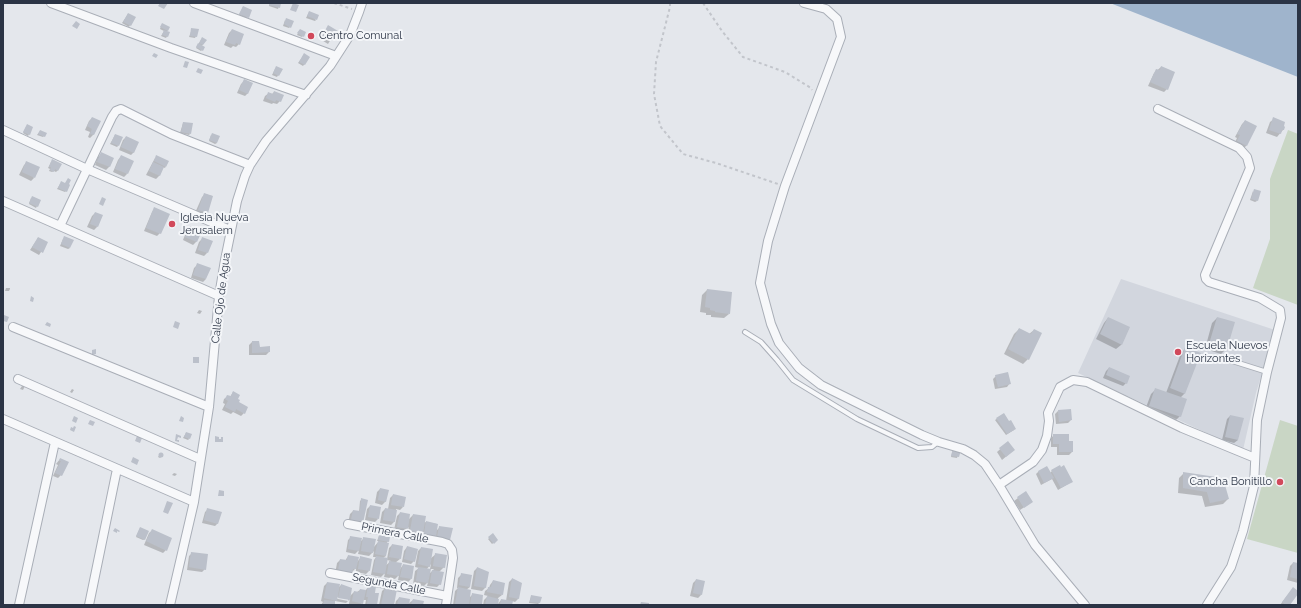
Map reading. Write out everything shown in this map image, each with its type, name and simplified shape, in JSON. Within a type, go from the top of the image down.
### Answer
[{"type":"street","points":[[51,3],[306,95]]},
{"type":"street","points":[[194,3],[336,56]]},
{"type":"street","name":"Calle Ojo de Agua","points":[[170,605],[194,502],[209,408],[219,296],[230,230],[237,200],[250,165],[266,141],[330,66],[350,35],[362,3]]},
{"type":"street","points":[[804,3],[826,9],[837,19],[841,37],[785,186],[768,242],[760,283],[771,324],[779,343],[800,368],[821,385],[939,442],[963,449],[974,455],[984,464],[999,485],[1035,545],[1085,605]]},
{"type":"street","points":[[60,226],[112,117],[116,111],[121,109],[171,134],[250,165]]},
{"type":"street","points":[[1158,109],[1239,148],[1247,157],[1250,168],[1205,275],[1209,282],[1260,298],[1280,310],[1282,318],[1267,372],[1257,420],[1254,486],[1243,531],[1231,567],[1207,605]]},
{"type":"street","points":[[3,130],[87,169],[230,230]]},
{"type":"street","points":[[3,201],[219,296]]},
{"type":"street","points":[[13,327],[209,408]]},
{"type":"street","points":[[18,379],[200,459]]},
{"type":"street","points":[[999,485],[1033,462],[1042,450],[1047,436],[1049,421],[1048,413],[1060,387],[1073,380],[1087,382],[1182,428],[1256,458]]},
{"type":"street","points":[[3,419],[194,502]]},
{"type":"street","points":[[19,605],[55,442]]},
{"type":"street","points":[[89,605],[118,469]]},
{"type":"street","name":"Primera Calle","points":[[348,524],[448,544],[452,550],[453,558],[447,596]]},
{"type":"street","name":"Segunda Calle","points":[[330,573],[447,596]]},
{"type":"street","points":[[446,605],[447,596]]},
{"type":"lane","points":[[745,332],[761,342],[793,380],[857,419],[918,448],[932,447],[939,442]]},
{"type":"lane","points":[[1229,360],[1267,372]]},
{"type":"path","points":[[334,3],[359,12]]},
{"type":"path","points":[[670,3],[656,62],[654,94],[660,126],[683,154],[716,163],[785,186]]},
{"type":"path","points":[[703,3],[722,31],[743,57],[785,72],[811,88],[816,103]]},
{"type":"shaded area","name":"Escuela Nuevos Horizontes","points":[[1121,279],[1275,330],[1256,393],[1243,450],[1078,373]]},
{"type":"green space","points":[[1288,130],[1298,134],[1298,305],[1253,288],[1270,239],[1270,179]]},
{"type":"green space","name":"Cancha Bonitillo","points":[[1280,420],[1298,426],[1298,553],[1247,539]]},
{"type":"water","points":[[1110,3],[1298,3],[1298,77]]},
{"type":"building","points":[[160,3],[168,3],[164,9],[158,6]]},
{"type":"building","points":[[270,3],[281,3],[280,8],[269,5]]},
{"type":"building","points":[[293,3],[299,5],[296,12],[290,10]]},
{"type":"building","points":[[243,6],[252,10],[249,18],[239,14]]},
{"type":"building","points":[[309,11],[319,15],[317,20],[307,16]]},
{"type":"building","points":[[128,13],[136,17],[131,26],[123,22]]},
{"type":"building","points":[[286,18],[294,21],[291,28],[284,24]]},
{"type":"building","points":[[76,21],[80,24],[77,29],[72,26]]},
{"type":"building","points":[[162,23],[170,27],[168,31],[160,27]]},
{"type":"building","points":[[328,25],[338,31],[332,41],[322,36]]},
{"type":"building","points":[[191,28],[199,29],[197,37],[190,36]]},
{"type":"building","points":[[232,29],[244,34],[240,45],[226,42]]},
{"type":"building","points":[[300,29],[306,32],[304,37],[297,33]]},
{"type":"building","points":[[164,30],[170,32],[168,37],[162,35]]},
{"type":"building","points":[[202,37],[207,40],[203,45],[199,43]]},
{"type":"building","points":[[198,43],[205,47],[203,51],[196,47]]},
{"type":"building","points":[[154,53],[158,55],[156,58],[152,56]]},
{"type":"building","points":[[304,53],[310,57],[305,65],[299,62]]},
{"type":"building","points":[[185,61],[189,62],[187,68],[183,67]]},
{"type":"building","points":[[276,66],[283,69],[279,76],[273,73]]},
{"type":"building","points":[[1161,66],[1175,72],[1168,90],[1150,82],[1156,69],[1160,70]]},
{"type":"building","points":[[198,68],[203,70],[201,74],[196,72]]},
{"type":"building","points":[[244,79],[253,83],[248,94],[239,90]]},
{"type":"building","points":[[274,91],[284,95],[281,102],[276,100],[275,102],[266,98],[268,92],[273,94]]},
{"type":"building","points":[[92,117],[101,121],[94,135],[90,134],[92,129],[87,126]]},
{"type":"building","points":[[1273,117],[1285,122],[1284,130],[1282,130],[1281,134],[1269,130]]},
{"type":"building","points":[[1245,120],[1257,126],[1247,146],[1237,141],[1240,135],[1237,134]]},
{"type":"building","points":[[183,122],[193,123],[191,134],[181,132]]},
{"type":"building","points":[[27,124],[33,127],[30,135],[23,132]]},
{"type":"building","points":[[40,130],[47,133],[45,137],[38,134]]},
{"type":"building","points":[[212,133],[220,136],[217,143],[209,140]]},
{"type":"building","points":[[115,134],[123,137],[119,146],[111,143]]},
{"type":"building","points":[[126,136],[139,142],[134,153],[121,147]]},
{"type":"building","points":[[101,152],[114,158],[110,167],[97,162]]},
{"type":"building","points":[[121,155],[134,161],[128,174],[115,169]]},
{"type":"building","points":[[156,155],[169,161],[166,167],[154,161]]},
{"type":"building","points":[[52,159],[62,164],[58,171],[55,169],[54,172],[50,170],[51,167],[49,167]]},
{"type":"building","points":[[26,161],[40,167],[35,178],[22,172]]},
{"type":"building","points":[[153,162],[164,167],[160,176],[149,171]]},
{"type":"building","points":[[68,178],[71,180],[67,192],[58,188],[61,181],[65,183]]},
{"type":"building","points":[[1254,189],[1261,191],[1258,201],[1251,199]]},
{"type":"building","points":[[204,193],[213,196],[208,213],[198,210]]},
{"type":"building","points":[[32,196],[41,200],[38,207],[29,203]]},
{"type":"building","points":[[102,197],[106,199],[103,206],[99,204]]},
{"type":"building","points":[[154,207],[170,214],[161,234],[146,228]]},
{"type":"building","points":[[95,212],[103,215],[98,227],[90,224]]},
{"type":"building","points":[[190,226],[202,231],[197,242],[185,237]]},
{"type":"building","points":[[64,236],[74,240],[70,248],[61,244]]},
{"type":"building","points":[[38,237],[48,242],[43,253],[32,247]]},
{"type":"building","points":[[202,237],[213,241],[208,253],[198,250]]},
{"type":"building","points":[[197,263],[211,268],[206,279],[193,275]]},
{"type":"building","points":[[707,289],[732,292],[730,314],[715,312],[710,310],[710,308],[705,307]]},
{"type":"building","points":[[31,296],[34,298],[33,302],[30,301]]},
{"type":"building","points":[[4,315],[9,317],[7,322],[3,321]]},
{"type":"building","points":[[1108,317],[1130,327],[1122,345],[1100,334]]},
{"type":"building","points":[[1217,317],[1235,322],[1227,349],[1209,344]]},
{"type":"building","points":[[175,321],[180,323],[178,329],[173,327]]},
{"type":"building","points":[[47,322],[51,324],[50,327],[45,325]]},
{"type":"building","points":[[1019,328],[1031,334],[1034,329],[1042,333],[1029,360],[1008,349]]},
{"type":"building","points":[[252,341],[259,341],[260,347],[270,346],[270,352],[252,353]]},
{"type":"building","points":[[1185,347],[1201,353],[1185,394],[1170,388]]},
{"type":"building","points":[[96,349],[96,354],[92,355],[92,350]]},
{"type":"building","points":[[193,357],[199,357],[199,363],[193,363]]},
{"type":"building","points":[[1109,367],[1130,376],[1127,384],[1106,375]]},
{"type":"building","points":[[1008,372],[1011,384],[998,387],[995,375]]},
{"type":"building","points":[[1155,388],[1187,399],[1181,417],[1149,406]]},
{"type":"building","points":[[233,391],[240,395],[238,399],[240,400],[239,402],[248,407],[245,414],[236,409],[235,412],[225,407],[228,401],[225,399],[227,395],[231,396]]},
{"type":"building","points":[[1071,409],[1072,420],[1059,422],[1058,410]]},
{"type":"building","points":[[1004,413],[1009,421],[1011,420],[1016,429],[1007,434],[996,418]]},
{"type":"building","points":[[1230,415],[1244,418],[1238,440],[1225,437]]},
{"type":"building","points":[[74,416],[78,418],[76,423],[72,421]]},
{"type":"building","points":[[181,416],[184,418],[183,422],[179,421]]},
{"type":"building","points":[[90,420],[95,422],[93,426],[88,424]]},
{"type":"building","points":[[74,426],[76,427],[74,432],[70,430],[71,427],[73,428]]},
{"type":"building","points":[[186,432],[192,434],[190,439],[184,437]]},
{"type":"building","points":[[176,434],[181,436],[181,438],[178,437],[177,440],[179,440],[179,442],[175,441]]},
{"type":"building","points":[[1053,434],[1069,434],[1069,441],[1073,441],[1073,452],[1059,452],[1059,444],[1053,444]]},
{"type":"building","points":[[137,436],[142,438],[140,443],[135,441]]},
{"type":"building","points":[[215,436],[219,437],[219,439],[223,437],[223,442],[215,442]]},
{"type":"building","points":[[1008,441],[1015,450],[1006,457],[999,448]]},
{"type":"building","points":[[953,448],[961,450],[959,457],[951,456]]},
{"type":"building","points":[[159,453],[163,453],[163,457],[159,457]]},
{"type":"building","points":[[133,457],[139,460],[137,465],[131,462]]},
{"type":"building","points":[[60,458],[69,462],[62,476],[55,473],[61,461],[59,461]]},
{"type":"building","points":[[1060,465],[1061,467],[1064,465],[1073,482],[1061,488],[1051,470]]},
{"type":"building","points":[[1047,466],[1054,478],[1044,483],[1038,471]]},
{"type":"building","points":[[1183,472],[1223,478],[1229,499],[1210,503],[1207,492],[1183,488]]},
{"type":"building","points":[[380,488],[389,490],[386,502],[378,500]]},
{"type":"building","points":[[219,490],[224,491],[224,496],[218,496]]},
{"type":"building","points":[[1026,491],[1033,502],[1024,508],[1017,497]]},
{"type":"building","points":[[393,494],[406,497],[404,507],[391,505]]},
{"type":"building","points":[[361,498],[368,500],[363,523],[351,520],[353,510],[360,511]]},
{"type":"building","points":[[167,501],[173,503],[168,514],[163,512]]},
{"type":"building","points":[[370,505],[381,507],[379,519],[368,517]]},
{"type":"building","points":[[207,508],[222,512],[218,524],[204,520]]},
{"type":"building","points":[[385,508],[397,510],[395,522],[383,520]]},
{"type":"building","points":[[400,512],[410,514],[408,529],[397,527]]},
{"type":"building","points":[[413,514],[426,516],[423,533],[410,531]]},
{"type":"building","points":[[426,521],[438,524],[436,536],[424,534]]},
{"type":"building","points":[[439,526],[453,528],[450,540],[437,538]]},
{"type":"building","points":[[140,527],[149,531],[145,540],[136,536]]},
{"type":"building","points":[[115,528],[120,531],[117,531],[117,533],[113,531]]},
{"type":"building","points":[[152,529],[172,538],[167,551],[146,541]]},
{"type":"building","points":[[493,533],[498,540],[494,544],[488,537]]},
{"type":"building","points":[[379,535],[390,537],[389,542],[378,540]]},
{"type":"building","points":[[350,536],[362,538],[359,551],[348,549]]},
{"type":"building","points":[[363,537],[376,539],[373,553],[361,551]]},
{"type":"building","points":[[378,541],[389,543],[386,556],[375,554]]},
{"type":"building","points":[[392,544],[403,546],[401,559],[389,557]]},
{"type":"building","points":[[407,546],[418,549],[415,562],[404,559]]},
{"type":"building","points":[[421,547],[433,549],[430,567],[418,564]]},
{"type":"building","points":[[191,552],[208,554],[206,570],[189,567]]},
{"type":"building","points":[[435,553],[447,555],[445,568],[433,566]]},
{"type":"building","points":[[348,555],[359,557],[356,569],[353,569],[352,574],[338,571],[340,559],[347,560]]},
{"type":"building","points":[[360,556],[372,559],[370,571],[358,569]]},
{"type":"building","points":[[376,556],[388,558],[385,574],[373,572]]},
{"type":"building","points":[[389,561],[402,563],[399,576],[387,574]]},
{"type":"building","points":[[1293,562],[1298,563],[1298,579],[1290,577]]},
{"type":"building","points":[[403,564],[414,566],[412,579],[400,577]]},
{"type":"building","points":[[418,567],[431,569],[428,583],[416,581]]},
{"type":"building","points":[[477,567],[489,572],[486,588],[474,586]]},
{"type":"building","points":[[432,570],[444,572],[441,585],[430,583]]},
{"type":"building","points":[[461,573],[472,575],[470,587],[459,585]]},
{"type":"building","points":[[512,578],[522,583],[519,599],[509,597]]},
{"type":"building","points":[[696,579],[705,581],[702,595],[693,593]]},
{"type":"building","points":[[493,580],[505,583],[503,595],[487,592],[488,587],[491,587]]},
{"type":"building","points":[[327,582],[340,584],[337,601],[324,598]]},
{"type":"building","points":[[341,584],[352,588],[350,600],[338,598]]},
{"type":"building","points":[[368,585],[376,586],[375,593],[379,593],[377,605],[367,604],[368,597],[366,597]]},
{"type":"building","points":[[385,587],[397,589],[394,605],[381,605]]},
{"type":"building","points":[[458,587],[471,590],[469,605],[455,604]]},
{"type":"building","points":[[1293,587],[1298,591],[1298,594],[1290,605],[1286,605],[1282,602]]},
{"type":"building","points":[[360,589],[366,590],[363,604],[352,601],[354,591],[359,592]]},
{"type":"building","points":[[472,593],[483,595],[482,605],[470,605]]},
{"type":"building","points":[[531,595],[542,597],[540,603],[530,602]]},
{"type":"building","points":[[487,596],[499,599],[498,605],[485,605]]},
{"type":"building","points":[[399,597],[410,599],[409,605],[397,605]]},
{"type":"building","points":[[413,599],[424,601],[423,605],[411,605]]},
{"type":"building","points":[[501,599],[513,601],[512,605],[500,605]]},
{"type":"building","points":[[324,600],[335,601],[335,605],[323,605]]},
{"type":"building","points":[[641,602],[649,603],[649,605],[640,605]]},
{"type":"place","name":"Centro Comunal","points":[[311,36]]},
{"type":"place","name":"Iglesia Nueva Jerusalem","points":[[172,224]]},
{"type":"place","name":"Escuela Nuevos Horizontes","points":[[1178,352]]},
{"type":"place","name":"Cancha Bonitillo","points":[[1280,482]]}]
